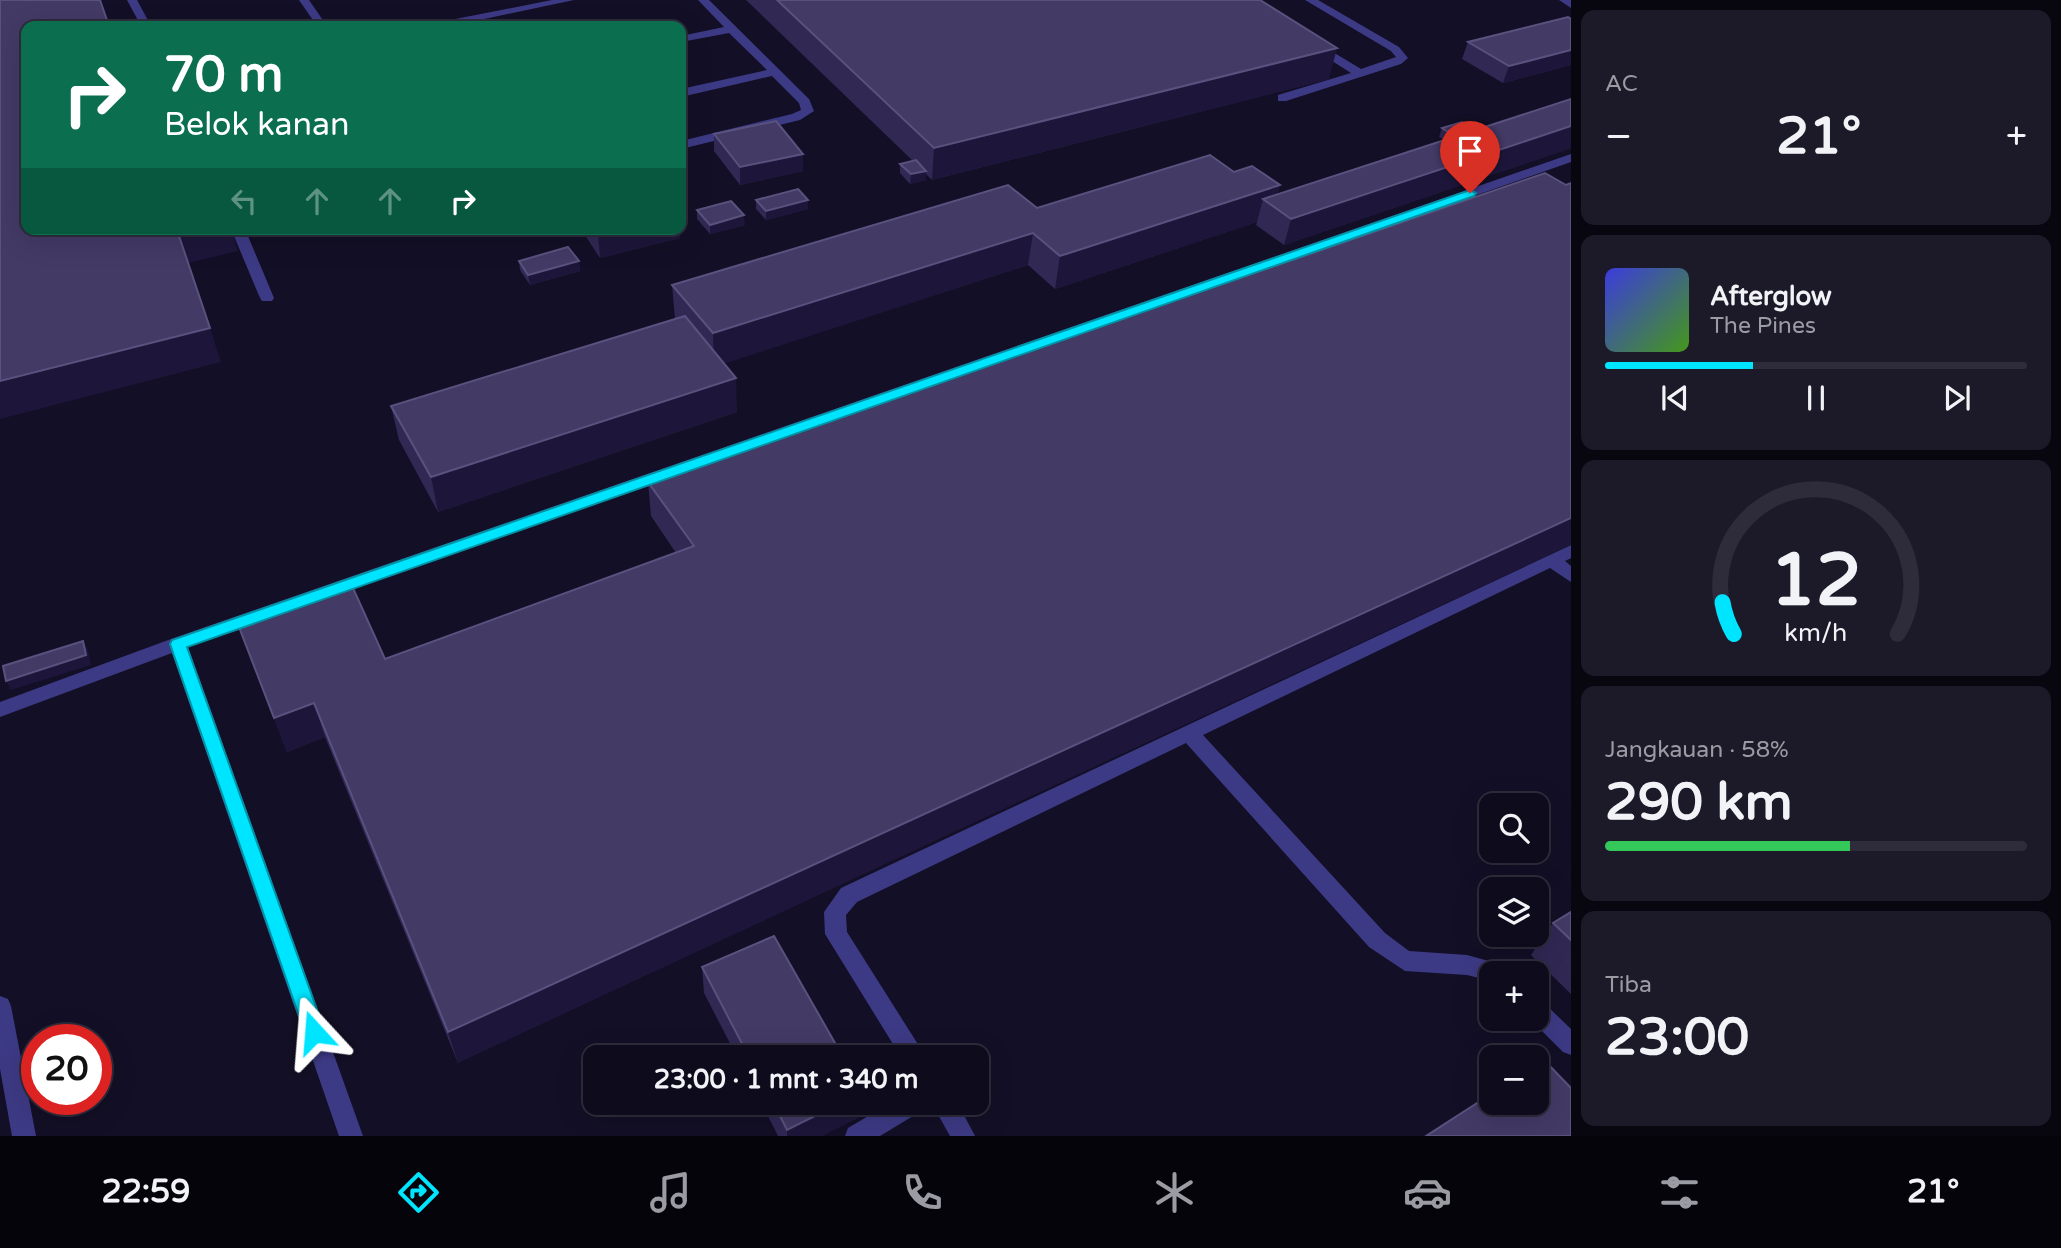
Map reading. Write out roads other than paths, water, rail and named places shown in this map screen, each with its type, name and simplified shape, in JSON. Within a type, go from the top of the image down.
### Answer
[{"type":"lane","points":[[132,0],[143,21]]},
{"type":"lane","points":[[304,0],[319,21]]},
{"type":"lane","points":[[461,21],[569,0]]},
{"type":"lane","points":[[686,144],[796,117],[808,111],[805,102],[702,0]]},
{"type":"lane","points":[[1282,98],[1398,62],[1402,58],[1395,49],[1310,0]]},
{"type":"lane","points":[[1564,0],[1571,5]]},
{"type":"lane","points":[[686,38],[731,29]]},
{"type":"lane","points":[[1301,37],[1359,74]]},
{"type":"lane","points":[[686,92],[775,72]]},
{"type":"lane","points":[[0,710],[178,644],[1571,158]]},
{"type":"lane","points":[[240,235],[267,298]]},
{"type":"lane","points":[[906,1045],[836,934],[835,912],[849,895],[1571,551]]},
{"type":"lane","points":[[1552,560],[1571,576]]},
{"type":"lane","points":[[178,644],[351,1136]]},
{"type":"lane","points":[[1189,733],[1377,940],[1405,961],[1479,968]]},
{"type":"lane","points":[[0,1006],[24,1136]]},
{"type":"lane","points":[[1549,1023],[1571,1044]]},
{"type":"lane","points":[[857,1136],[893,1115]]},
{"type":"lane","points":[[951,1115],[963,1136]]}]
